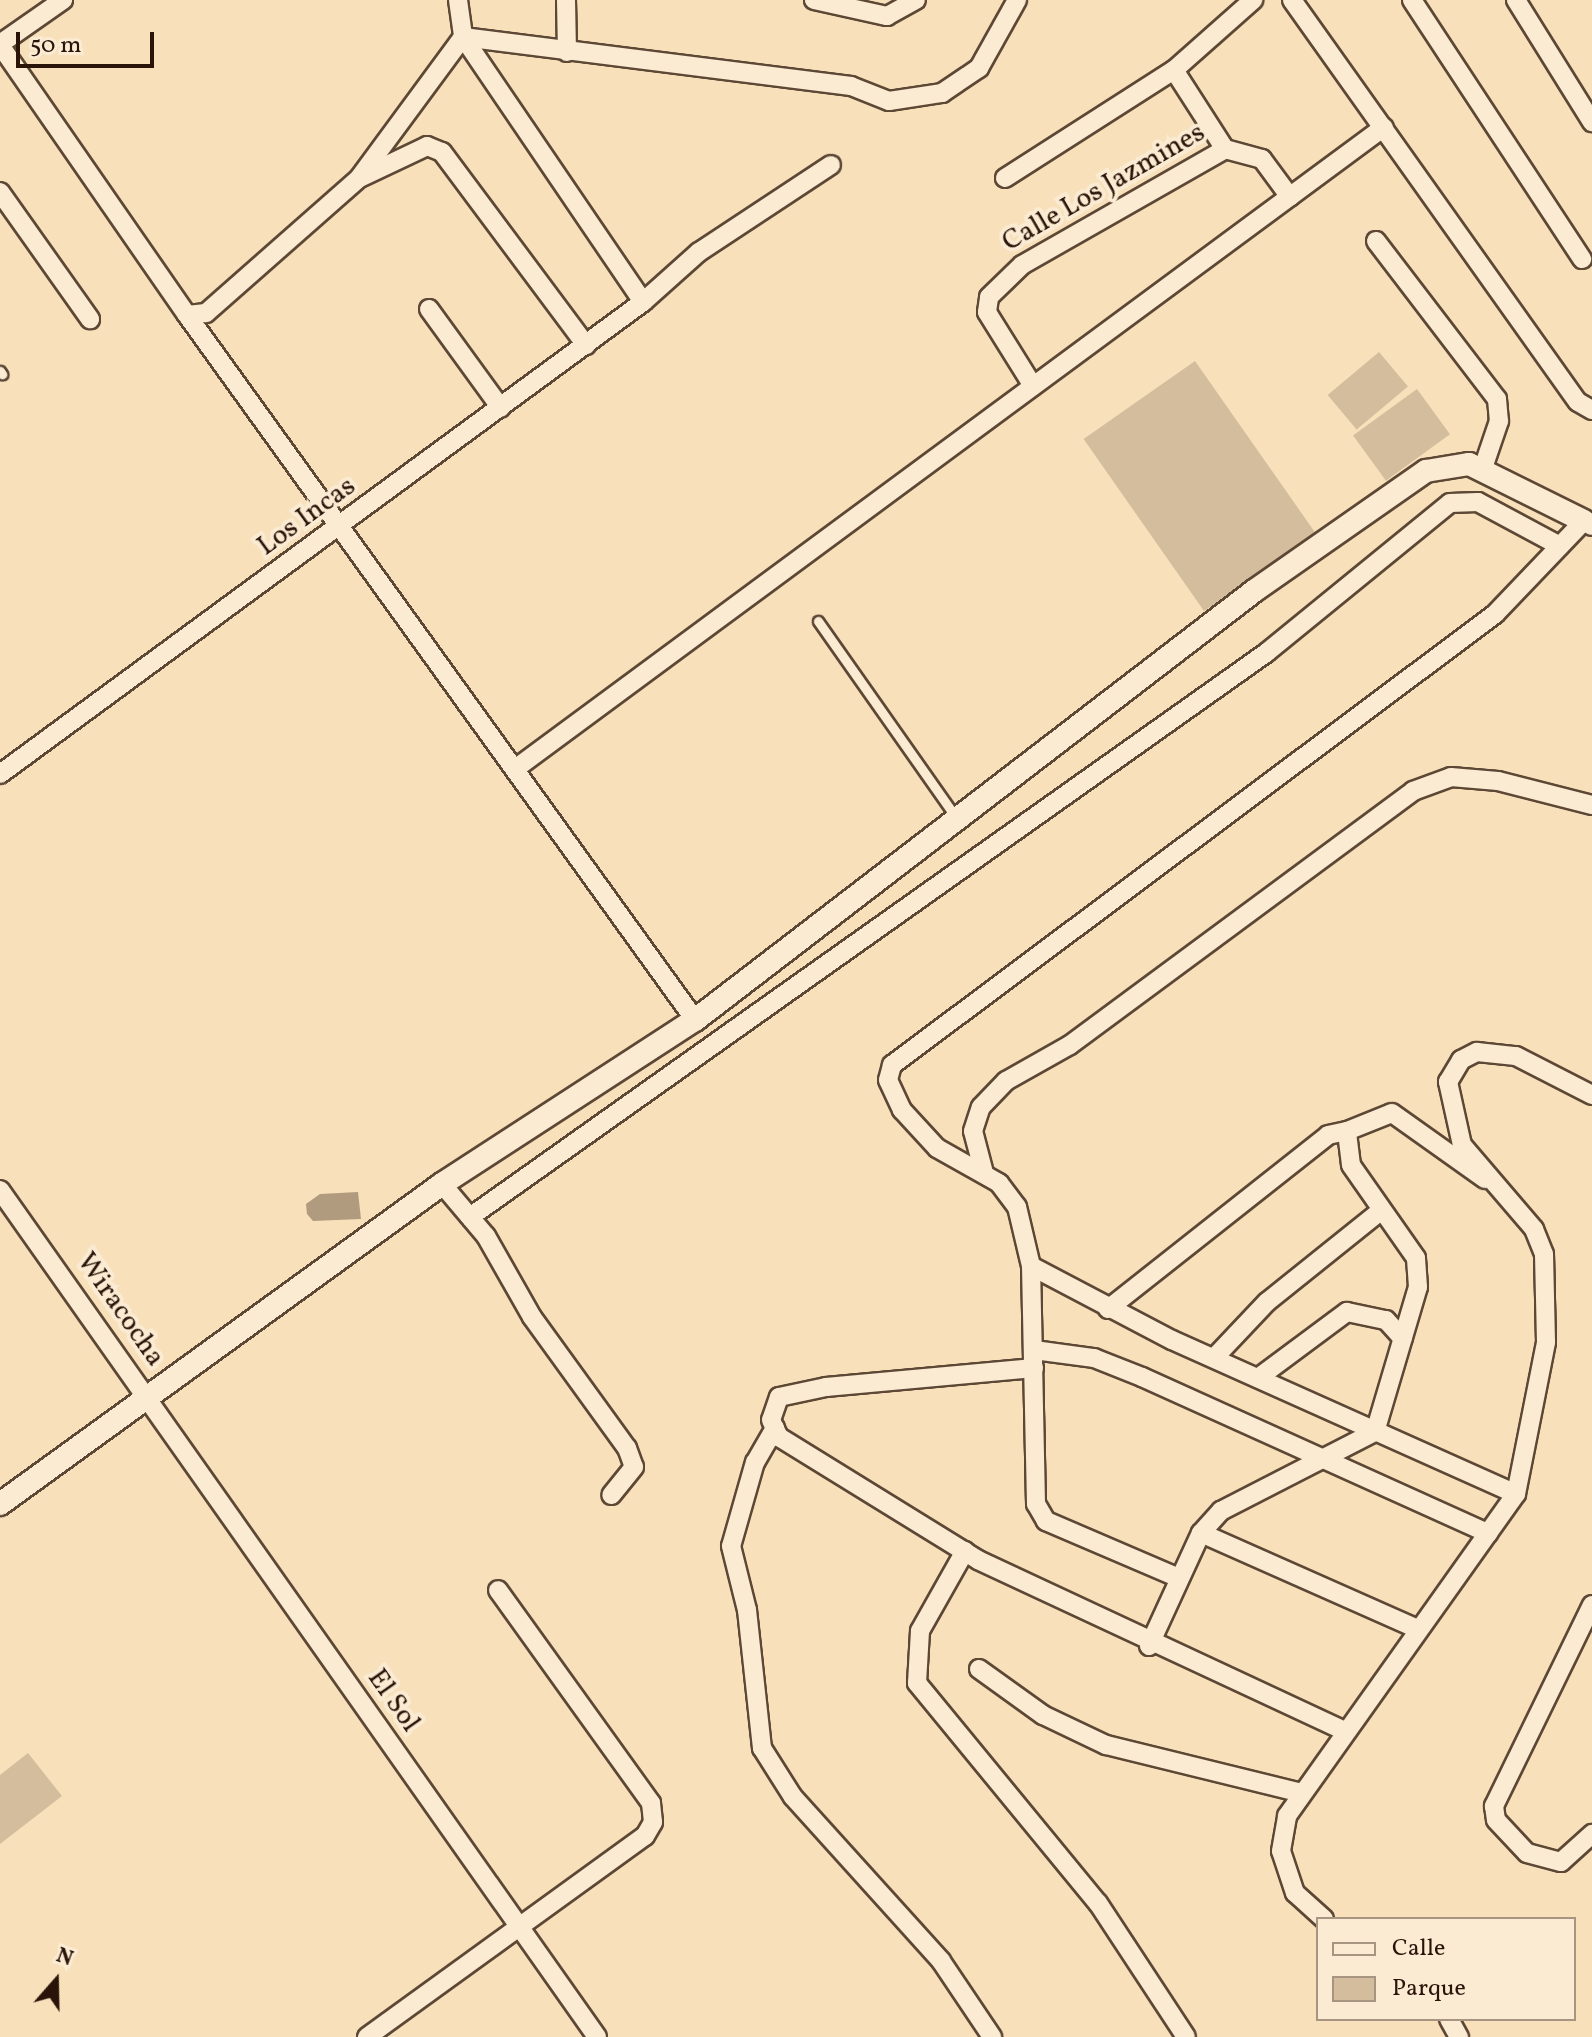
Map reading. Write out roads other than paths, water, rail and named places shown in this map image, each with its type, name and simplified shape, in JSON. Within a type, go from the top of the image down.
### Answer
[{"type":"street","points":[[63,0],[0,44],[337,530],[519,766],[695,1020]]},
{"type":"street","points":[[458,0],[463,37],[643,302]]},
{"type":"street","points":[[566,0],[567,52]]},
{"type":"street","points":[[814,0],[887,16],[916,0]]},
{"type":"street","points":[[463,37],[851,86],[889,101],[942,93],[979,68],[1017,0]]},
{"type":"street","points":[[1005,178],[1174,70],[1253,0]]},
{"type":"street","points":[[1292,0],[1578,402],[1592,410]]},
{"type":"street","points":[[1412,0],[1582,259]]},
{"type":"street","points":[[1516,0],[1592,122]]},
{"type":"street","points":[[187,315],[206,313],[359,178],[463,37]]},
{"type":"street","points":[[1174,70],[1225,149]]},
{"type":"street","points":[[519,766],[1384,127]]},
{"type":"street","points":[[359,178],[427,146],[442,152],[586,345]]},
{"type":"street","name":"Calle Los Jazmines","points":[[1033,386],[987,312],[1002,280],[1225,149],[1262,159],[1290,197]]},
{"type":"street","name":"Los Incas","points":[[0,774],[586,345],[643,302],[699,252],[831,165]]},
{"type":"street","points":[[0,192],[90,319]]},
{"type":"street","points":[[1376,241],[1497,399],[1499,421],[1482,471]]},
{"type":"street","points":[[429,309],[501,408]]},
{"type":"street","points":[[143,1397],[442,1184],[695,1020],[1254,591],[1426,471],[1445,464],[1482,471],[1588,524],[1560,546],[1495,614],[903,1052],[888,1080],[902,1110],[937,1148],[984,1173],[1017,1207],[1031,1266],[1036,1504],[1046,1521],[1179,1578]]},
{"type":"street","points":[[470,1217],[1266,653],[1450,503],[1478,502],[1560,546]]},
{"type":"street","points":[[984,1173],[973,1131],[981,1107],[1006,1081],[1070,1045],[1413,791],[1451,777],[1498,781],[1592,805]]},
{"type":"street","points":[[1487,1181],[1451,1112],[1448,1082],[1461,1060],[1477,1052],[1516,1056],[1592,1095]]},
{"type":"street","points":[[1108,1309],[1317,1143],[1392,1113],[1487,1181],[1534,1229],[1544,1254],[1546,1342],[1516,1494],[1342,1730],[1287,1816],[1281,1851],[1295,1893],[1322,1917]]},
{"type":"street","points":[[1149,1646],[1201,1533],[1221,1511],[1328,1460],[1375,1432],[1418,1287],[1416,1258],[1345,1153],[1347,1131]]},
{"type":"street","points":[[442,1184],[470,1217],[627,1448],[634,1467],[611,1495]]},
{"type":"street","name":"Wiracocha","points":[[0,1190],[143,1397],[0,1504]]},
{"type":"street","points":[[1214,1358],[1267,1302],[1382,1210]]},
{"type":"street","points":[[1031,1266],[1108,1309],[1516,1494]]},
{"type":"street","points":[[1258,1378],[1347,1312],[1386,1320],[1403,1339]]},
{"type":"street","points":[[992,2037],[941,1961],[850,1851],[793,1797],[762,1748],[747,1610],[731,1546],[755,1462],[775,1428],[779,1397],[1034,1359],[1094,1358],[1488,1533]]},
{"type":"street","name":"El Sol","points":[[143,1397],[597,2037]]},
{"type":"street","points":[[775,1428],[965,1551],[1149,1646],[1342,1730]]},
{"type":"street","points":[[1201,1533],[1418,1629]]},
{"type":"street","points":[[965,1551],[920,1631],[917,1683],[1098,1903],[1186,2037]]},
{"type":"street","points":[[367,2037],[645,1836],[654,1816],[498,1590]]},
{"type":"street","points":[[1592,1605],[1494,1806],[1496,1820],[1527,1853],[1561,1862],[1592,1834]]},
{"type":"street","points":[[979,1669],[1043,1715],[1106,1745],[1301,1793]]},
{"type":"lane","points":[[818,621],[957,819]]}]
